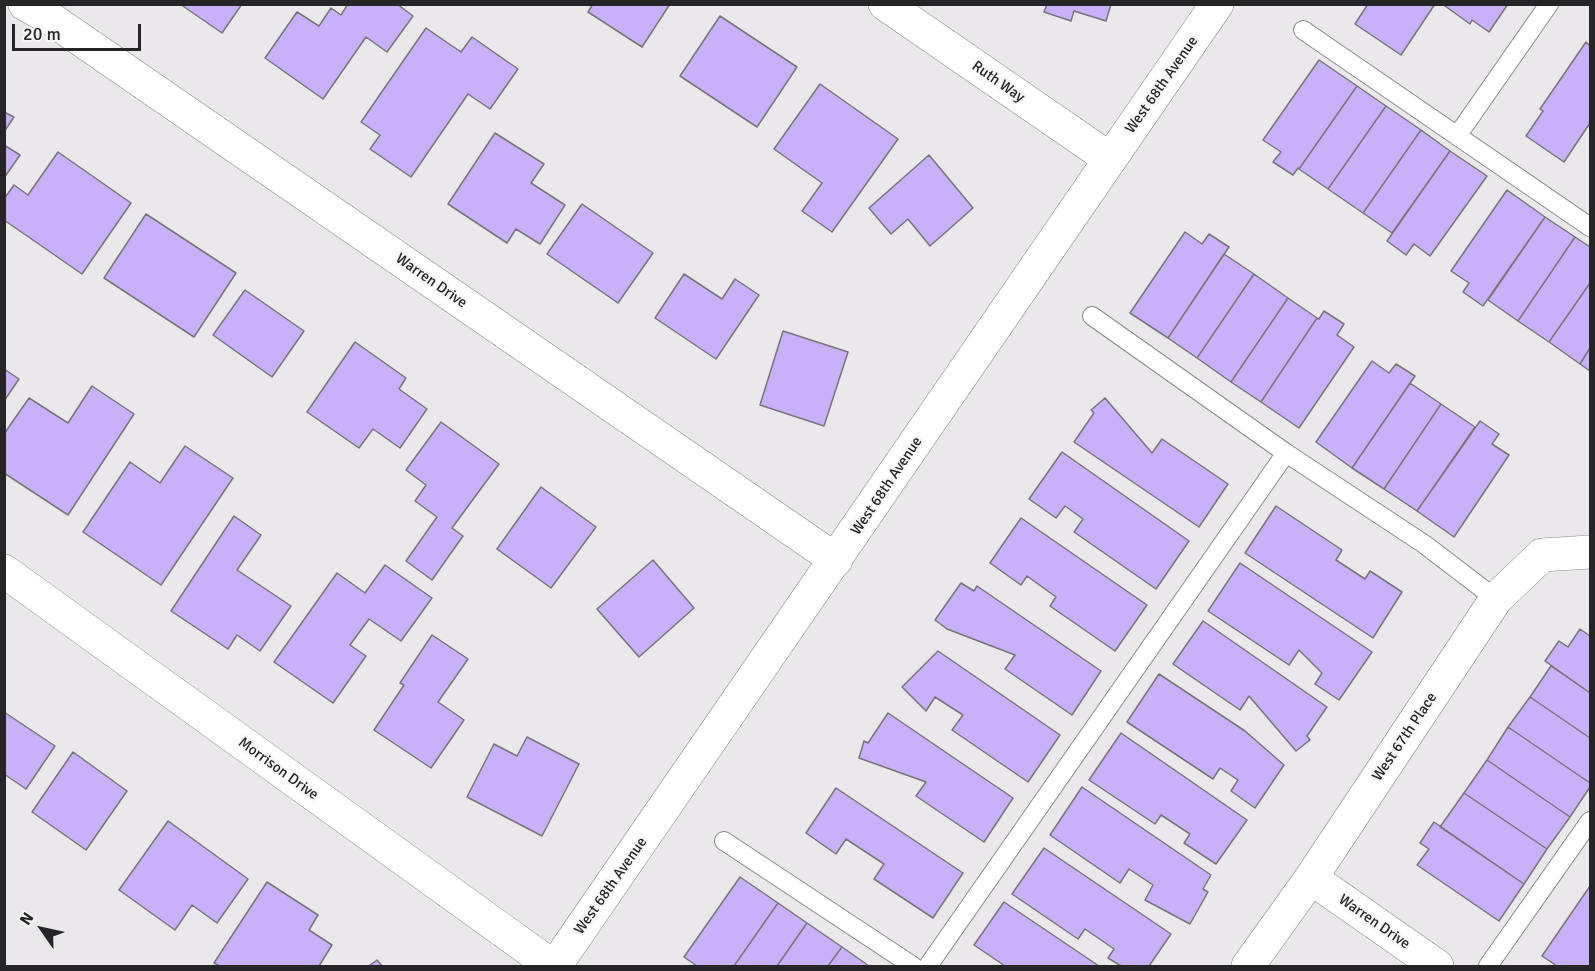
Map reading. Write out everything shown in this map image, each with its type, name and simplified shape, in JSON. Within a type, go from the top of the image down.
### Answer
[{"type":"street","name":"Warren Drive","points":[[25,4],[48,17],[836,560]]},
{"type":"street","name":"Ruth Way","points":[[885,4],[1110,159]]},
{"type":"street","name":"West 68th Avenue","points":[[554,966],[836,560],[1217,4]]},
{"type":"street","name":"West 67th Place","points":[[1248,966],[1311,878],[1496,599],[1542,555],[1590,552]]},
{"type":"street","name":"Morrison Drive","points":[[4,572],[554,966]]},
{"type":"street","name":"Warren Drive","points":[[1311,878],[1437,966]]},
{"type":"lane","points":[[1457,136],[1549,4]]},
{"type":"lane","points":[[1302,30],[1590,227]]},
{"type":"lane","points":[[1092,316],[1286,453],[1424,544],[1496,599]]},
{"type":"lane","points":[[928,966],[1286,453]]},
{"type":"lane","points":[[1488,966],[1590,821]]},
{"type":"lane","points":[[724,841],[913,966]]},
{"type":"building","points":[[180,4],[242,4],[222,33]]},
{"type":"building","points":[[348,4],[397,4],[413,16],[387,52],[366,37],[323,99],[265,58],[297,12],[319,26],[331,8],[341,15]]},
{"type":"building","points":[[593,4],[670,4],[642,47],[588,12]]},
{"type":"building","points":[[1047,4],[1111,4],[1106,21],[1074,11],[1071,21],[1044,12]]},
{"type":"building","points":[[1368,4],[1435,4],[1401,55],[1355,24]]},
{"type":"building","points":[[1446,4],[1508,4],[1489,32],[1472,20],[1470,24],[1445,6]]},
{"type":"building","points":[[720,16],[797,67],[757,127],[680,76]]},
{"type":"building","points":[[426,28],[461,52],[472,37],[518,69],[490,109],[468,94],[411,177],[370,149],[380,135],[361,122]]},
{"type":"building","points":[[1586,42],[1590,46],[1590,123],[1564,162],[1526,136],[1543,111],[1540,109]]},
{"type":"building","points":[[1319,60],[1357,86],[1293,175],[1273,162],[1281,152],[1263,140]]},
{"type":"building","points":[[820,84],[898,139],[832,232],[802,211],[822,183],[774,149]]},
{"type":"building","points":[[1357,86],[1386,106],[1328,189],[1299,169]]},
{"type":"building","points":[[1386,106],[1421,130],[1363,213],[1328,189]]},
{"type":"building","points":[[4,112],[14,117],[4,132]]},
{"type":"building","points":[[1421,130],[1450,151],[1392,233],[1363,213]]},
{"type":"building","points":[[495,133],[544,164],[531,183],[565,205],[540,244],[516,229],[507,243],[448,204]]},
{"type":"building","points":[[4,145],[20,155],[4,178]]},
{"type":"building","points":[[1450,151],[1487,176],[1430,256],[1414,244],[1406,255],[1387,241]]},
{"type":"building","points":[[58,152],[131,203],[82,274],[4,220],[4,199],[14,185],[28,195]]},
{"type":"building","points":[[929,155],[973,208],[930,246],[908,219],[891,234],[869,208]]},
{"type":"building","points":[[1507,190],[1545,217],[1483,306],[1463,292],[1469,283],[1451,271]]},
{"type":"building","points":[[582,204],[653,253],[618,303],[547,254]]},
{"type":"building","points":[[146,214],[236,273],[194,337],[104,278]]},
{"type":"building","points":[[1545,217],[1575,237],[1518,321],[1488,300]]},
{"type":"building","points":[[1185,232],[1202,244],[1209,234],[1229,247],[1168,338],[1130,313]]},
{"type":"building","points":[[1575,237],[1590,247],[1590,283],[1549,342],[1518,321]]},
{"type":"building","points":[[1224,254],[1254,274],[1197,358],[1168,338]]},
{"type":"building","points":[[684,274],[722,299],[735,279],[759,295],[716,359],[655,318]]},
{"type":"building","points":[[1254,274],[1288,298],[1231,382],[1197,358]]},
{"type":"building","points":[[1590,283],[1590,348],[1580,364],[1549,342]]},
{"type":"building","points":[[245,290],[304,331],[272,377],[213,335]]},
{"type":"building","points":[[1288,298],[1317,318],[1261,402],[1231,382]]},
{"type":"building","points":[[1324,311],[1344,324],[1337,335],[1354,347],[1299,428],[1261,402]]},
{"type":"building","points":[[783,331],[848,352],[824,426],[760,405]]},
{"type":"building","points":[[355,342],[406,378],[399,389],[427,409],[400,448],[373,429],[359,448],[307,412]]},
{"type":"building","points":[[1590,348],[1590,371],[1580,364]]},
{"type":"building","points":[[1372,361],[1389,373],[1396,364],[1415,376],[1352,468],[1316,442]]},
{"type":"building","points":[[4,369],[19,379],[4,401]]},
{"type":"building","points":[[1410,383],[1441,404],[1384,489],[1352,468]]},
{"type":"building","points":[[92,386],[134,414],[68,515],[4,473],[4,434],[29,398],[68,423]]},
{"type":"building","points":[[1105,398],[1152,453],[1162,439],[1228,484],[1199,527],[1074,442],[1094,413],[1091,410]]},
{"type":"building","points":[[1441,404],[1475,427],[1417,511],[1384,489]]},
{"type":"building","points":[[1480,421],[1499,434],[1492,444],[1509,455],[1454,537],[1417,511]]},
{"type":"building","points":[[441,422],[499,464],[452,528],[463,536],[432,580],[406,561],[437,517],[415,501],[426,485],[406,470]]},
{"type":"building","points":[[185,446],[233,478],[161,585],[83,532],[130,462],[160,483]]},
{"type":"building","points":[[1062,452],[1189,541],[1156,589],[1074,532],[1083,519],[1065,506],[1056,518],[1029,499]]},
{"type":"building","points":[[541,487],[596,527],[551,588],[497,549]]},
{"type":"building","points":[[1276,506],[1342,550],[1336,560],[1365,579],[1370,571],[1402,592],[1373,638],[1245,553]]},
{"type":"building","points":[[234,516],[261,535],[237,570],[291,606],[260,651],[237,635],[228,649],[171,611]]},
{"type":"building","points":[[1021,518],[1147,605],[1115,651],[1050,606],[1056,597],[1027,576],[1021,585],[990,563]]},
{"type":"building","points":[[653,560],[694,608],[639,657],[597,609]]},
{"type":"building","points":[[1240,563],[1372,652],[1339,700],[1315,684],[1322,673],[1299,650],[1289,665],[1208,611]]},
{"type":"building","points":[[385,565],[432,598],[401,641],[369,619],[350,645],[366,656],[333,703],[274,662],[337,573],[365,593]]},
{"type":"building","points":[[961,583],[974,591],[977,586],[1101,671],[1072,715],[1005,669],[1015,655],[947,629],[935,620]]},
{"type":"building","points":[[1203,621],[1327,707],[1307,736],[1310,740],[1296,751],[1249,696],[1240,710],[1173,664]]},
{"type":"building","points":[[1580,629],[1590,636],[1590,693],[1545,661],[1559,641],[1568,647]]},
{"type":"building","points":[[432,635],[468,659],[438,702],[464,720],[431,768],[374,730],[404,685],[400,683]]},
{"type":"building","points":[[938,651],[1060,735],[1028,782],[952,730],[963,715],[935,697],[926,711],[902,687]]},
{"type":"building","points":[[1551,666],[1590,693],[1590,738],[1530,697]]},
{"type":"building","points":[[1159,674],[1245,731],[1284,765],[1255,808],[1231,791],[1238,780],[1220,768],[1213,779],[1127,722]]},
{"type":"building","points":[[1530,697],[1590,738],[1590,783],[1508,727]]},
{"type":"building","points":[[4,712],[55,746],[26,789],[4,774]]},
{"type":"building","points":[[888,713],[1013,798],[984,842],[916,796],[926,782],[859,758],[864,741],[868,743]]},
{"type":"building","points":[[1508,727],[1590,783],[1590,787],[1570,817],[1487,760]]},
{"type":"building","points":[[1121,733],[1247,820],[1216,864],[1184,843],[1190,834],[1161,815],[1155,824],[1089,780]]},
{"type":"building","points":[[527,737],[579,764],[542,836],[467,797],[494,744],[517,756]]},
{"type":"building","points":[[73,752],[127,791],[86,850],[32,812]]},
{"type":"building","points":[[1487,760],[1570,817],[1547,849],[1464,793]]},
{"type":"building","points":[[1082,787],[1211,875],[1203,889],[1208,892],[1190,924],[1145,900],[1153,885],[1129,869],[1120,883],[1050,835]]},
{"type":"building","points":[[836,788],[963,873],[933,918],[874,879],[884,864],[846,839],[836,854],[806,833]]},
{"type":"building","points":[[1464,793],[1547,849],[1524,884],[1440,827]]},
{"type":"building","points":[[168,821],[248,879],[217,923],[192,905],[175,930],[119,890]]},
{"type":"building","points":[[1434,822],[1524,884],[1499,921],[1417,865],[1429,849],[1420,843]]},
{"type":"building","points":[[1044,848],[1171,934],[1149,966],[1121,966],[1108,958],[1114,949],[1085,929],[1078,939],[1012,894]]},
{"type":"building","points":[[740,877],[778,903],[734,966],[697,966],[684,957]]},
{"type":"building","points":[[267,882],[318,915],[309,930],[332,945],[319,966],[220,966],[214,963]]},
{"type":"building","points":[[1590,886],[1590,966],[1557,966],[1542,956]]},
{"type":"building","points":[[1004,902],[1099,966],[1005,966],[974,945]]},
{"type":"building","points":[[778,903],[807,923],[777,966],[734,966]]},
{"type":"building","points":[[807,923],[842,947],[828,966],[777,966]]},
{"type":"building","points":[[842,947],[869,966],[828,966]]},
{"type":"building","points":[[377,960],[382,966],[369,966]]}]
